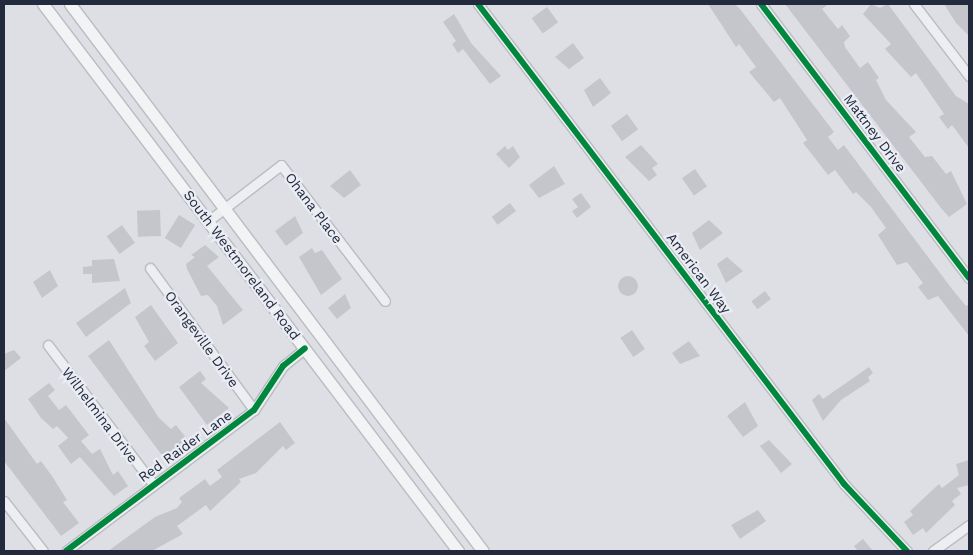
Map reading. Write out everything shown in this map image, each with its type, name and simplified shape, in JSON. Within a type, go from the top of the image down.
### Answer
[{"type":"main road","name":"South Westmoreland Road","points":[[43,4],[458,551]]},
{"type":"main road","name":"South Westmoreland Road","points":[[70,4],[322,335],[482,551]]},
{"type":"main road","points":[[143,136],[161,123]]},
{"type":"main road","points":[[304,348],[322,335]]},
{"type":"street","name":"American Way","points":[[478,4],[844,484],[907,551]]},
{"type":"street","name":"Mattney Drive","points":[[761,4],[966,266],[969,278]]},
{"type":"street","points":[[914,4],[969,76]]},
{"type":"street","name":"Ohana Place","points":[[208,221],[281,165],[385,301]]},
{"type":"street","name":"Orangeville Drive","points":[[150,268],[254,410]]},
{"type":"street","name":"Wilhelmina Drive","points":[[48,346],[153,484]]},
{"type":"street","name":"Red Raider Lane","points":[[66,551],[254,410],[283,366],[304,348]]},
{"type":"street","points":[[4,501],[42,551]]},
{"type":"street","points":[[933,551],[969,525]]},
{"type":"building","points":[[708,4],[735,4],[740,9],[834,132],[828,137],[838,150],[844,145],[952,289],[966,306],[969,304],[969,336],[938,296],[928,300],[918,287],[923,283],[907,262],[897,265],[878,235],[886,228],[871,207],[856,192],[853,194],[835,170],[828,175],[803,143],[807,140],[780,98],[774,102],[749,72],[756,67],[739,44],[736,47]]},
{"type":"building","points":[[785,4],[829,4],[822,9],[838,29],[842,25],[850,36],[844,42],[845,47],[860,68],[868,62],[879,78],[876,80],[886,100],[916,132],[909,137],[925,157],[932,156],[946,174],[951,171],[967,204],[949,217]]},
{"type":"building","points":[[871,4],[880,8],[888,4],[956,96],[969,104],[969,148],[952,125],[948,129],[939,117],[944,114],[916,73],[911,77],[885,49],[891,44],[863,14]]},
{"type":"building","points":[[944,4],[969,4],[969,36],[956,23]]},
{"type":"building","points":[[547,7],[558,22],[543,34],[532,18]]},
{"type":"building","points":[[454,14],[471,43],[501,76],[490,84],[463,49],[458,53],[452,44],[456,41],[443,22]]},
{"type":"building","points":[[573,43],[584,58],[569,69],[555,57]]},
{"type":"building","points":[[600,78],[611,93],[593,107],[584,90]]},
{"type":"building","points":[[627,114],[638,129],[622,141],[611,126]]},
{"type":"building","points":[[641,145],[658,164],[652,168],[657,175],[649,181],[625,157]]},
{"type":"building","points":[[505,146],[508,150],[513,146],[520,157],[509,168],[496,154]]},
{"type":"building","points":[[554,166],[565,184],[539,198],[529,185]]},
{"type":"building","points":[[695,169],[707,186],[694,195],[682,178]]},
{"type":"building","points":[[350,170],[361,185],[344,198],[330,186]]},
{"type":"building","points":[[581,193],[591,207],[577,218],[572,211],[578,207],[572,199]]},
{"type":"building","points":[[510,203],[516,211],[498,225],[492,217]]},
{"type":"building","points":[[160,210],[161,236],[138,237],[137,211]]},
{"type":"building","points":[[179,215],[195,225],[181,248],[165,238]]},
{"type":"building","points":[[295,216],[303,233],[286,246],[275,231]]},
{"type":"building","points":[[709,220],[723,233],[700,250],[692,233]]},
{"type":"building","points":[[122,225],[135,243],[120,254],[107,236]]},
{"type":"building","points":[[205,245],[219,257],[207,266],[243,310],[223,325],[217,306],[208,295],[201,296],[187,269],[186,264],[195,257],[191,255]]},
{"type":"building","points":[[312,248],[315,253],[322,250],[342,279],[321,295],[299,257]]},
{"type":"building","points":[[727,257],[743,271],[726,283],[717,264]]},
{"type":"building","points":[[114,259],[120,281],[92,283],[92,274],[83,274],[83,267],[92,266],[92,260]]},
{"type":"building","points":[[50,270],[58,286],[42,298],[33,282]]},
{"type":"building","points":[[628,276],[635,279],[638,286],[635,293],[628,296],[621,293],[618,286],[621,279]]},
{"type":"building","points":[[125,288],[131,303],[86,337],[76,323]]},
{"type":"building","points":[[765,291],[771,299],[757,309],[751,301]]},
{"type":"building","points":[[345,294],[351,308],[337,319],[328,308]]},
{"type":"building","points":[[151,305],[178,343],[155,361],[144,346],[149,342],[135,317]]},
{"type":"building","points":[[632,330],[645,349],[633,357],[620,338]]},
{"type":"building","points":[[109,340],[159,418],[171,429],[176,425],[187,439],[168,454],[161,454],[88,356]]},
{"type":"building","points":[[689,341],[700,356],[680,364],[672,353]]},
{"type":"building","points":[[14,350],[21,358],[4,371],[4,354]]},
{"type":"building","points":[[869,367],[873,373],[868,377],[870,381],[841,400],[823,421],[812,400],[819,394],[823,399]]},
{"type":"building","points":[[200,371],[206,379],[201,383],[229,408],[207,425],[179,387]]},
{"type":"building","points":[[49,383],[55,390],[48,396],[59,410],[66,405],[89,435],[81,441],[92,454],[100,449],[113,475],[118,471],[128,486],[114,496],[80,457],[71,464],[58,446],[68,438],[57,426],[53,429],[41,418],[28,399]]},
{"type":"building","points":[[745,402],[758,426],[743,437],[727,416]]},
{"type":"building","points":[[4,418],[37,464],[41,461],[52,476],[67,500],[63,502],[79,523],[61,536],[4,461]]},
{"type":"building","points":[[280,422],[295,443],[286,450],[283,446],[256,473],[239,479],[241,482],[210,511],[206,505],[177,526],[183,534],[152,551],[108,551],[155,517],[177,508],[182,502],[179,498],[205,479],[210,486],[222,477],[217,470]]},
{"type":"building","points":[[769,440],[792,464],[781,473],[760,446]]},
{"type":"building","points":[[969,460],[969,485],[957,488],[961,494],[952,501],[955,505],[926,533],[923,528],[913,535],[904,522],[913,515],[910,511],[939,484],[942,488],[959,475],[956,464]]},
{"type":"building","points":[[758,510],[766,521],[740,539],[731,525]]},
{"type":"building","points":[[863,539],[873,551],[858,551],[854,546]]},
{"type":"cycle path","points":[[478,4],[844,484],[907,551]]},
{"type":"cycle path","points":[[761,4],[969,278]]},
{"type":"cycle path","points":[[66,551],[254,410],[283,366],[305,348]]}]
